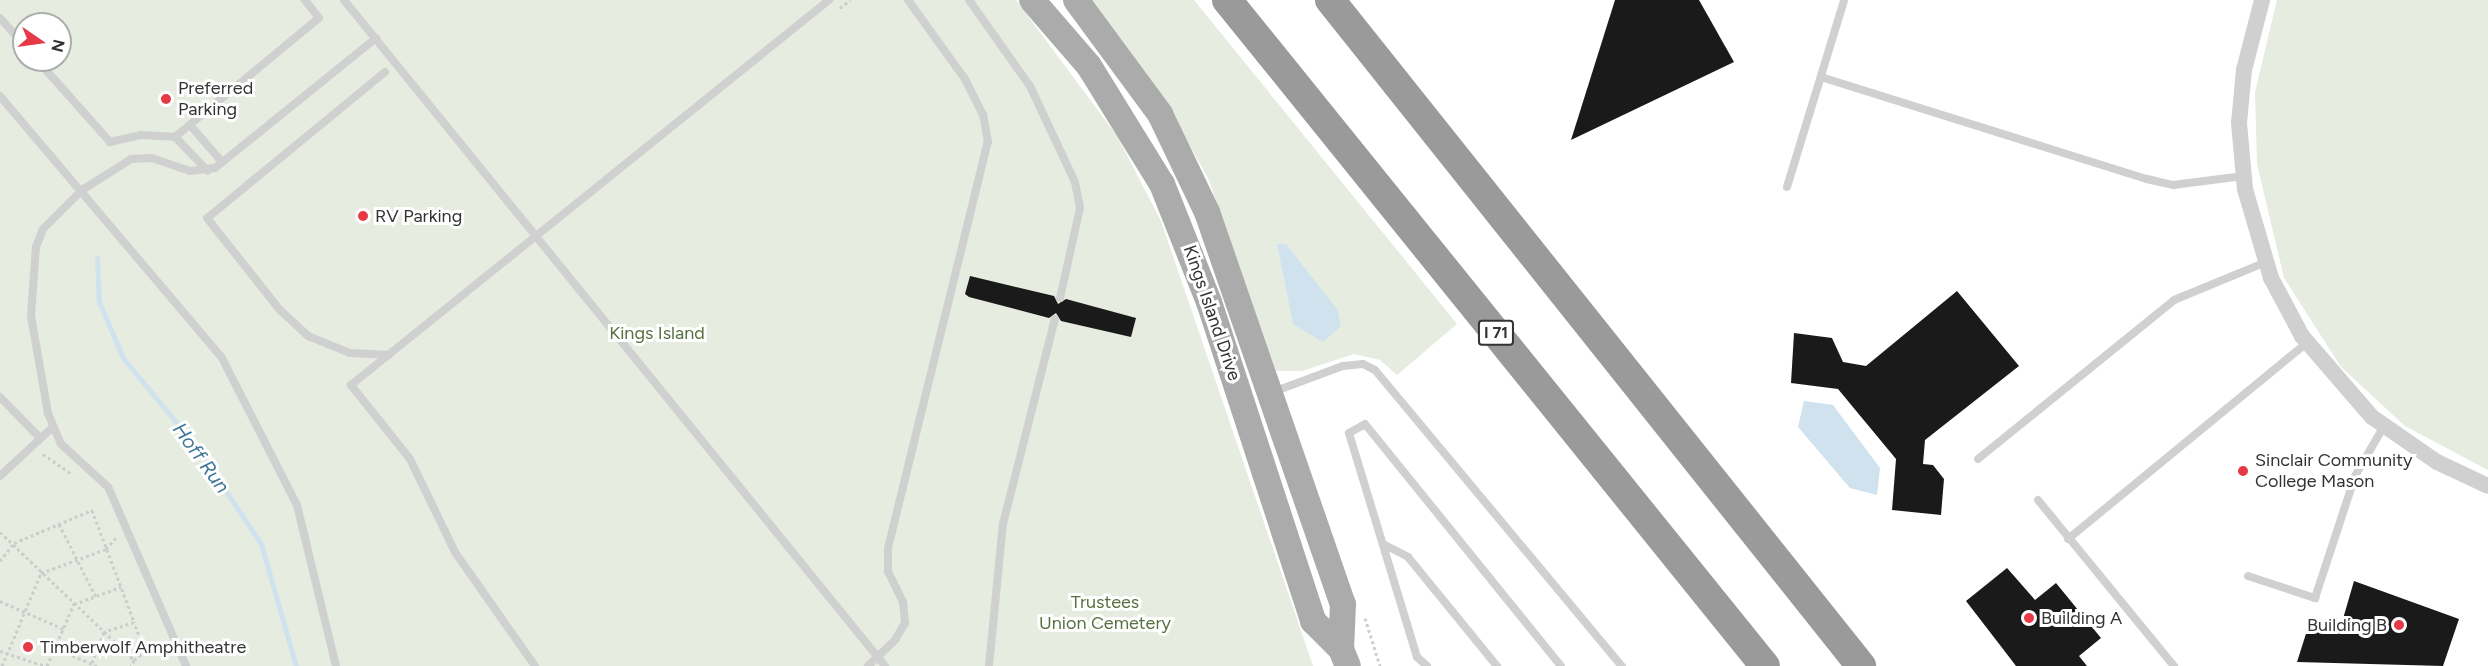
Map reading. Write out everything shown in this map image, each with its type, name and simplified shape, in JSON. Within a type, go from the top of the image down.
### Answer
[{"type":"highway","name":"I 71","points":[[1227,0],[1765,666]]},
{"type":"highway","points":[[1330,0],[1861,666]]},
{"type":"main road","name":"Kings Island Drive","points":[[1032,0],[1089,66],[1162,184],[1209,302],[1313,621],[1345,657]]},
{"type":"main road","name":"Kings Island Drive","points":[[1077,0],[1135,74],[1186,163],[1273,392],[1343,604],[1345,657]]},
{"type":"street","points":[[2262,0],[2244,70],[2243,176],[2266,262],[2307,343],[2334,379],[2384,426],[2437,462],[2488,486]]},
{"type":"lane","points":[[49,72],[110,142],[140,135],[175,137],[319,18],[304,0]]},
{"type":"lane","points":[[344,0],[885,666]]},
{"type":"lane","points":[[535,666],[455,552],[411,459],[351,386],[535,235],[829,0]]},
{"type":"lane","points":[[868,666],[905,623],[903,602],[888,571],[888,548],[988,142],[983,115],[965,79],[909,0]]},
{"type":"lane","points":[[969,0],[1030,86],[1075,182],[1080,208],[1060,298]]},
{"type":"lane","points":[[1787,187],[1844,0]]},
{"type":"lane","points":[[0,18],[12,32]]},
{"type":"lane","points":[[186,666],[108,487],[61,444],[53,427],[31,316],[36,247],[43,229],[82,190],[142,156],[190,171],[208,171],[376,38]]},
{"type":"lane","points":[[385,72],[207,218],[279,309],[308,336],[350,353],[389,355]]},
{"type":"lane","points":[[1821,77],[2147,179],[2173,185],[2243,176]]},
{"type":"lane","points":[[0,96],[222,358],[263,429],[297,505],[336,666]]},
{"type":"lane","points":[[190,125],[222,162]]},
{"type":"lane","points":[[175,137],[208,171]]},
{"type":"lane","points":[[1978,459],[2174,300],[2266,262]]},
{"type":"lane","points":[[989,666],[1003,524],[1055,320]]},
{"type":"lane","points":[[2068,539],[2307,343]]},
{"type":"lane","points":[[1273,392],[1343,366],[1363,364],[1375,370],[1622,666]]},
{"type":"lane","points":[[0,397],[38,436]]},
{"type":"lane","points":[[1427,666],[1417,657],[1349,433],[1365,424],[1561,666]]},
{"type":"lane","points":[[2248,576],[2315,598],[2355,476],[2384,426]]},
{"type":"lane","points":[[0,476],[38,436],[53,427]]},
{"type":"lane","points":[[2038,500],[2174,666]]},
{"type":"lane","points":[[1383,544],[1408,557],[1497,666]]},
{"type":"path","points":[[30,445],[83,481]]},
{"type":"path","points":[[0,561],[14,543],[92,510],[145,651],[134,660],[131,666]]},
{"type":"path","points":[[59,524],[96,597]]},
{"type":"path","points":[[0,532],[14,543],[40,573],[134,660]]},
{"type":"path","points":[[40,573],[106,549],[117,540],[116,533]]},
{"type":"path","points":[[2,666],[40,573]]},
{"type":"path","points":[[74,604],[121,587]]},
{"type":"path","points":[[0,601],[64,629]]},
{"type":"path","points":[[0,651],[46,666],[74,604]]},
{"type":"path","points":[[104,632],[134,622]]},
{"type":"path","points":[[91,665],[104,632]]},
{"type":"path","points":[[56,648],[97,666]]},
{"type":"green space","name":"Kings Island","points":[[0,0],[1016,0],[1117,136],[1161,221],[1313,666],[0,666]]},
{"type":"green space","points":[[1089,0],[1194,0],[1457,324],[1397,375],[1380,360],[1354,354],[1302,371],[1276,371],[1208,178],[1167,106]]},
{"type":"green space","points":[[2277,0],[2488,0],[2488,470],[2405,426],[2341,367],[2284,278],[2257,164],[2255,92]]},
{"type":"water","points":[[1277,244],[1286,244],[1337,309],[1341,326],[1323,342],[1293,324]]},
{"type":"water","points":[[1804,401],[1833,405],[1880,468],[1877,495],[1850,488],[1798,427]]},
{"type":"building","points":[[1615,0],[1699,0],[1734,62],[1571,140]]},
{"type":"building","points":[[970,276],[1054,296],[1058,304],[1066,299],[1136,318],[1131,337],[1061,321],[1056,313],[1049,318],[969,297],[965,294]]},
{"type":"building","points":[[1957,291],[2019,366],[1925,440],[1923,464],[1933,465],[1944,479],[1941,515],[1892,510],[1896,459],[1838,389],[1791,383],[1794,333],[1832,338],[1843,362],[1866,366]]},
{"type":"building","name":"Building A","points":[[2007,568],[2035,600],[2056,583],[2101,638],[2079,656],[2087,666],[2016,666],[1966,601]]},
{"type":"building","name":"Building B","points":[[2354,581],[2459,619],[2443,666],[2297,662],[2310,621],[2340,629]]},
{"type":"waterway","name":"Hoff Run","points":[[97,258],[99,302],[123,358],[195,445],[261,544],[296,666]]},
{"type":"place","name":"Preferred Parking","points":[[166,99]]},
{"type":"place","name":"RV Parking","points":[[363,216]]},
{"type":"place","name":"Sinclair Community College Mason","points":[[2243,471]]},
{"type":"place","name":"Building A","points":[[2029,618]]},
{"type":"place","name":"Building B","points":[[2399,625]]},
{"type":"place","name":"Timberwolf Amphitheatre","points":[[28,647]]},
{"type":"park label","name":"Trustees Union Cemetery","points":[[1105,613]]}]
